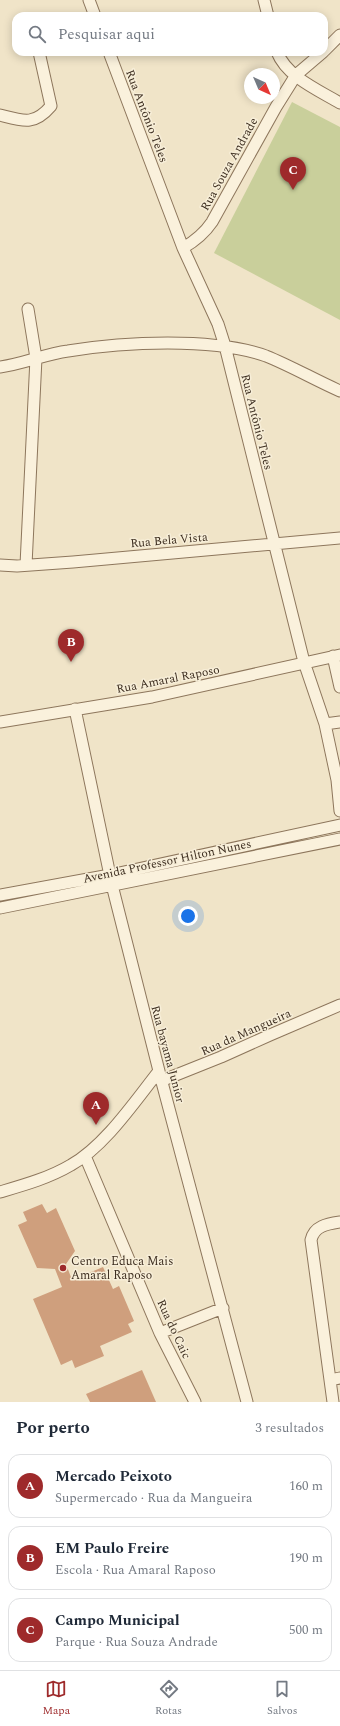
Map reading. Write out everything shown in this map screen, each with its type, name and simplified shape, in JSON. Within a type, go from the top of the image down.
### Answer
[{"type":"street","points":[[89,0],[94,12]]},
{"type":"street","points":[[264,0],[267,12]]},
{"type":"street","name":"Rua Souza Andrade","points":[[328,48],[340,35]]},
{"type":"street","points":[[0,115],[24,121],[38,119],[51,106],[40,56]]},
{"type":"street","name":"Rua Antônio Teles","points":[[111,56],[183,248],[218,324],[225,346],[304,662],[325,724],[336,780],[340,811]]},
{"type":"street","points":[[279,56],[285,67],[340,103]]},
{"type":"street","name":"Rua Souza Andrade","points":[[183,248],[201,236],[212,222],[276,106],[296,75],[319,56]]},
{"type":"street","points":[[26,565],[36,358],[28,309]]},
{"type":"street","points":[[0,367],[68,351],[118,345],[152,344],[225,346],[266,356],[340,391]]},
{"type":"street","name":"Rua Bela Vista","points":[[0,565],[26,565],[340,538]]},
{"type":"street","points":[[336,656],[340,687]]},
{"type":"street","name":"Rua Amaral Raposo","points":[[0,722],[152,696],[336,656]]},
{"type":"street","name":"Rua bayama Junior","points":[[75,709],[111,880],[160,1076],[248,1402]]},
{"type":"street","points":[[325,724],[340,722]]},
{"type":"street","name":"Avenida Professor Hilton Nunes","points":[[0,908],[340,826]]},
{"type":"street","name":"Avenida Professor Hilton Nunes","points":[[0,895],[111,880],[340,839]]},
{"type":"street","name":"Rua da Mangueira","points":[[0,1192],[45,1178],[72,1165],[85,1156],[160,1076],[221,1057],[340,1005]]},
{"type":"street","name":"Rua do Caic","points":[[85,1156],[160,1333],[195,1402]]},
{"type":"street","points":[[333,1402],[335,1379],[311,1240],[314,1231],[340,1222]]},
{"type":"street","points":[[160,1333],[223,1308]]},
{"type":"green space","points":[[292,102],[340,127],[340,320],[214,253]]},
{"type":"building","points":[[42,1204],[47,1213],[56,1208],[75,1251],[66,1264],[72,1280],[103,1267],[113,1289],[119,1286],[134,1321],[128,1324],[132,1332],[100,1346],[104,1356],[75,1368],[72,1360],[61,1365],[33,1299],[62,1287],[55,1269],[37,1268],[18,1225],[27,1221],[23,1212]]},
{"type":"building","points":[[142,1370],[156,1402],[90,1402],[86,1394]]},
{"type":"place","name":"Campo Municipal","points":[[293,190]]},
{"type":"place","name":"EM Paulo Freire","points":[[71,662]]},
{"type":"place","name":"Mercado Peixoto","points":[[96,1125]]},
{"type":"place","name":"Centro Educa Mais Amaral Raposo","points":[[63,1268]]}]
